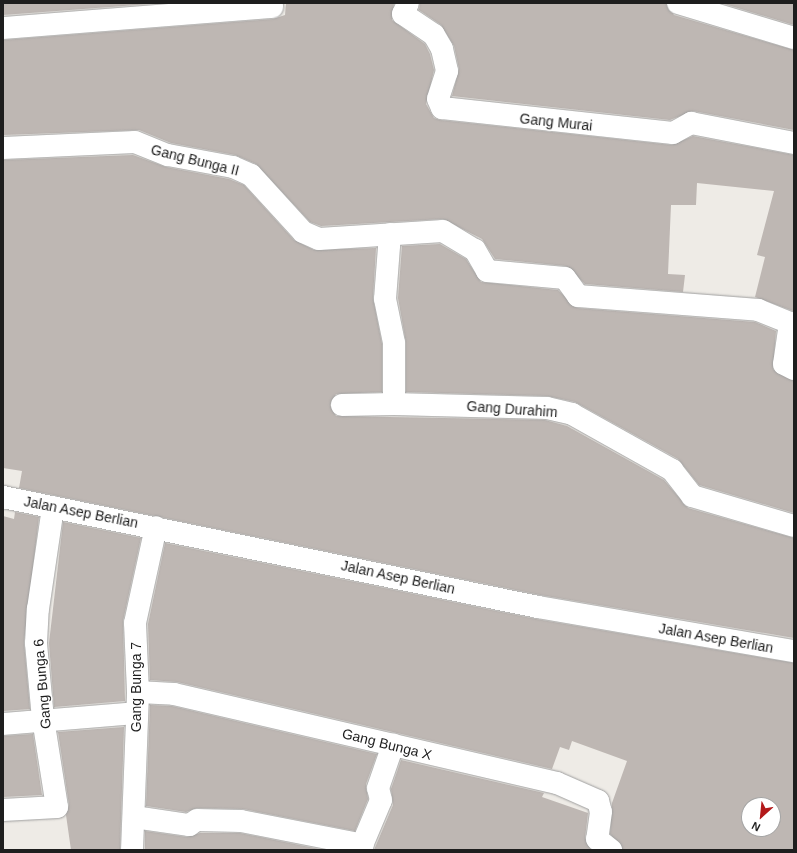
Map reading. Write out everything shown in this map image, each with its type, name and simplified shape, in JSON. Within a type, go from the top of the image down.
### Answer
[{"type":"street","name":"Gang Murai","points":[[408,3],[404,14],[434,35],[442,49],[447,71],[438,99],[442,108],[673,133],[691,123],[794,144]]},
{"type":"street","points":[[678,3],[718,8],[794,38]]},
{"type":"street","points":[[3,28],[272,7]]},
{"type":"street","name":"Gang Bunga II","points":[[3,148],[135,142],[168,155],[233,167],[251,175],[303,232],[320,239],[443,231],[475,250],[487,271],[565,278],[573,293],[593,300],[758,310],[780,316],[790,323],[791,331],[784,364],[794,369]]},
{"type":"street","points":[[390,234],[385,299],[394,343],[394,404]]},
{"type":"street","name":"Gang Durahim","points":[[342,404],[547,408],[572,414],[672,470],[692,496],[794,526]]},
{"type":"street","name":"Jalan Asep Berlian","points":[[3,497],[156,527],[538,607],[794,651]]},
{"type":"street","name":"Gang Bunga 6","points":[[3,810],[57,807],[42,719],[36,643],[38,609],[53,507]]},
{"type":"street","name":"Gang Bunga 7","points":[[132,850],[137,703],[135,623],[156,527]]},
{"type":"street","name":"Gang Bunga X","points":[[3,724],[137,703],[174,694],[556,783],[596,798],[601,808],[597,839],[611,850]]},
{"type":"street","points":[[134,817],[189,825],[197,820],[241,822],[361,847],[381,800],[378,788],[393,745]]},
{"type":"building","points":[[3,3],[163,3],[3,15]]},
{"type":"building","points":[[286,3],[394,3],[392,20],[425,44],[430,54],[434,70],[426,104],[434,118],[440,120],[672,145],[693,136],[794,155],[793,311],[755,297],[765,257],[757,255],[774,191],[697,183],[696,205],[671,205],[668,274],[685,275],[683,292],[585,284],[566,266],[495,259],[482,239],[443,219],[321,226],[310,222],[256,164],[235,155],[171,143],[139,130],[3,135],[3,40],[273,19],[285,15]]},
{"type":"building","points":[[420,3],[666,3],[674,15],[794,50],[794,130],[693,111],[670,120],[452,96],[459,69],[454,46],[441,25],[419,10]]},
{"type":"building","points":[[721,3],[794,3],[794,25]]},
{"type":"building","points":[[133,155],[166,167],[229,179],[244,185],[294,240],[314,250],[376,248],[373,298],[382,344],[382,392],[336,394],[330,405],[336,416],[545,420],[567,426],[664,480],[688,508],[794,538],[794,638],[540,595],[19,488],[22,471],[3,468],[3,160]]},
{"type":"building","points":[[440,244],[466,259],[481,282],[558,290],[577,308],[755,322],[776,331],[773,369],[794,381],[794,513],[699,485],[678,459],[575,402],[547,396],[406,392],[406,343],[398,298],[402,246]]},
{"type":"building","points":[[15,512],[39,517],[24,642],[30,709],[3,711],[3,516],[14,519]]},
{"type":"building","points":[[63,522],[141,538],[123,621],[125,701],[54,707],[49,643]]},
{"type":"building","points":[[165,543],[536,619],[794,663],[794,850],[623,850],[610,834],[612,803],[627,761],[572,741],[569,750],[560,747],[552,769],[177,682],[150,680],[148,624]]},
{"type":"building","points":[[150,705],[172,706],[377,754],[366,784],[368,799],[355,831],[243,809],[197,808],[186,812],[146,806]]},
{"type":"building","points":[[124,727],[120,850],[71,850],[66,815],[69,805],[58,732]]},
{"type":"building","points":[[33,734],[42,795],[3,797],[3,736]]},
{"type":"building","points":[[401,760],[544,793],[542,797],[588,813],[585,838],[591,850],[374,850],[393,805],[391,789]]},
{"type":"building","points":[[145,831],[187,837],[200,833],[240,833],[324,850],[145,850]]}]
